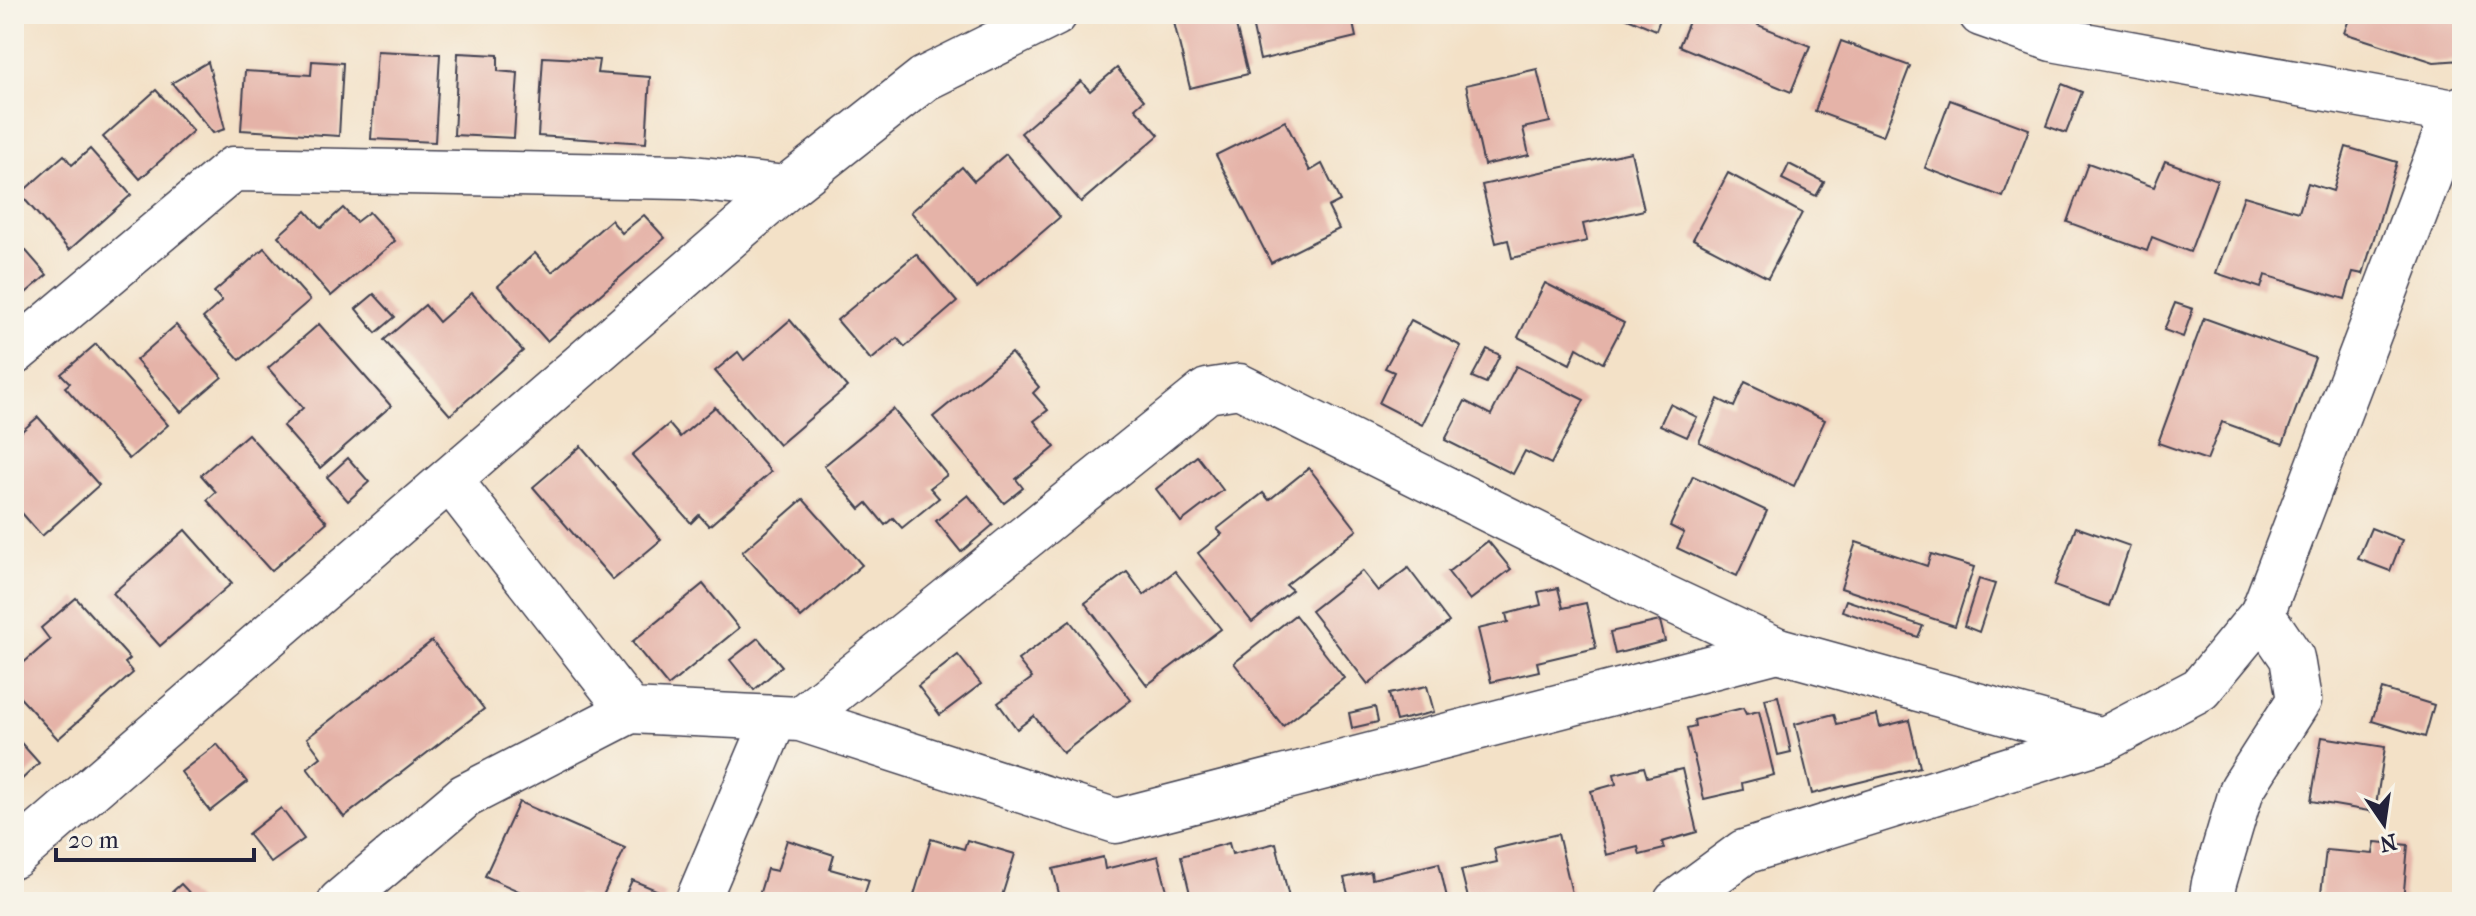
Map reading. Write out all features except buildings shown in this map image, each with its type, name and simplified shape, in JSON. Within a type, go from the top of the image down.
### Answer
[{"type":"street","points":[[14,856],[786,188],[924,79],[1055,14]]},
{"type":"street","points":[[1695,896],[1744,852],[2103,740],[2200,689],[2262,614],[2458,110],[2052,39],[1981,14]]},
{"type":"street","points":[[14,353],[233,169],[684,177],[786,188]]},
{"type":"street","points":[[697,902],[788,718],[1207,391],[1239,386],[1658,594],[1778,650],[2103,740]]},
{"type":"street","points":[[450,480],[630,711]]},
{"type":"street","points":[[2211,902],[2242,789],[2299,700],[2292,658],[2262,614]]},
{"type":"street","points":[[340,902],[465,796],[630,711],[788,718],[1116,821],[1778,650]]}]
